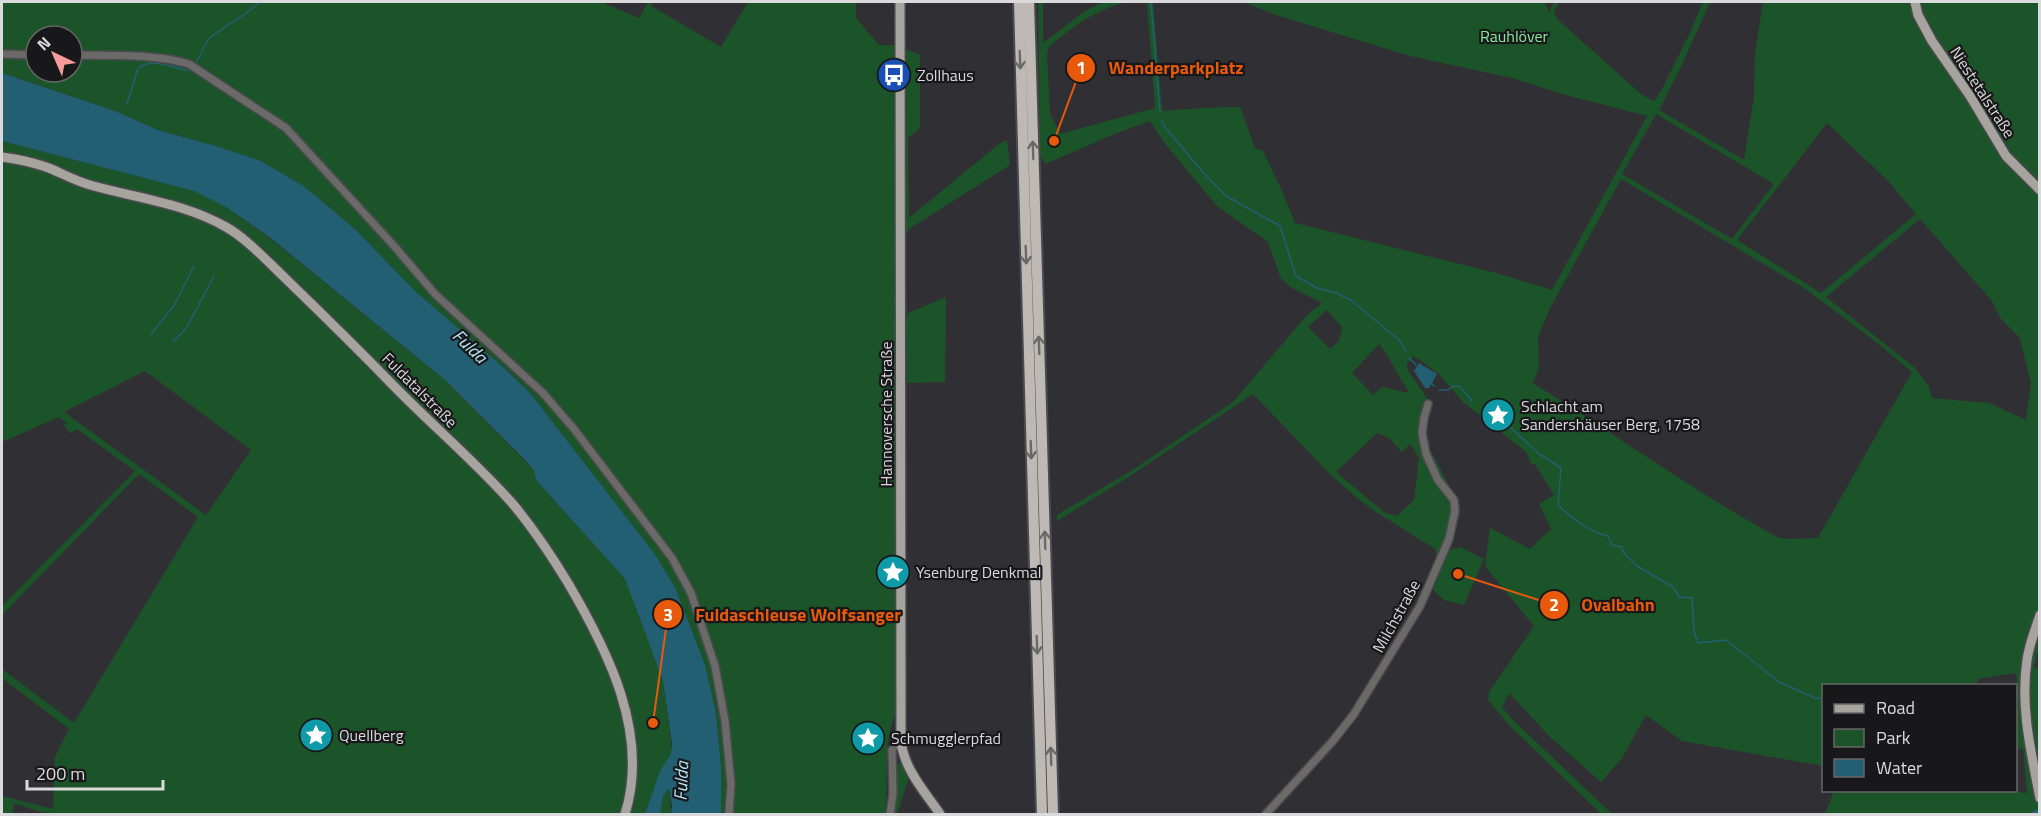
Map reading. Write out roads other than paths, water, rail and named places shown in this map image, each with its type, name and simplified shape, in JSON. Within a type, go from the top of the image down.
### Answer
[{"type":"highway","points":[[1019,2],[1041,814]]},
{"type":"highway","points":[[1029,2],[1053,814]]},
{"type":"main road","name":"Hannoversche Straße","points":[[900,2],[901,740],[908,765],[940,814]]},
{"type":"main road","name":"Niestetalstraße","points":[[1915,2],[1918,15],[1932,42],[1970,96],[2001,148],[2017,169],[2040,190]]},
{"type":"main road","name":"Fuldatalstraße","points":[[2,157],[46,167],[88,185],[192,210],[228,228],[320,312],[513,504],[547,549],[609,659],[624,706],[632,756],[630,791],[625,814]]},
{"type":"main road","points":[[2040,615],[2027,657],[2024,708],[2040,798]]},
{"type":"street","points":[[2,54],[24,54]]},
{"type":"street","points":[[84,55],[136,56],[175,60],[189,64],[286,128],[395,246],[435,294],[543,393],[574,429],[672,558],[691,593],[715,666],[726,731],[731,784],[729,814]]},
{"type":"street","name":"Milchstraße","points":[[1266,814],[1332,742],[1354,714],[1420,606],[1449,539],[1455,511],[1454,500],[1438,480],[1426,454],[1422,433],[1428,404]]},
{"type":"street","points":[[890,814],[893,794],[892,750],[901,740]]},
{"type":"water","name":"Fulda","points":[[2,73],[24,80],[24,84],[35,84],[115,111],[158,130],[261,161],[305,187],[356,230],[414,290],[504,368],[531,394],[654,553],[675,587],[705,665],[716,713],[721,767],[721,814],[671,814],[669,788],[663,796],[660,814],[645,814],[660,771],[671,754],[672,744],[663,681],[625,579],[536,480],[534,470],[525,460],[445,380],[268,236],[226,207],[194,191],[2,141]]},
{"type":"water","points":[[1419,363],[1437,374],[1429,388],[1425,388],[1414,371]]},
{"type":"waterway","points":[[196,63],[210,38],[259,2]]},
{"type":"waterway","points":[[1151,2],[1160,112]]},
{"type":"waterway","points":[[127,104],[138,68],[156,63],[187,70]]},
{"type":"waterway","points":[[1162,121],[1201,170],[1226,196],[1280,226],[1296,276],[1317,288],[1337,293],[1352,301],[1400,341],[1406,352]]},
{"type":"waterway","points":[[151,334],[175,304],[194,266]]},
{"type":"waterway","points":[[173,342],[187,327],[214,276]]},
{"type":"waterway","points":[[1409,358],[1416,365]]},
{"type":"waterway","points":[[1431,383],[1434,386]]},
{"type":"waterway","points":[[1439,390],[1459,386],[1472,401]]},
{"type":"waterway","points":[[1482,411],[1500,424],[1510,427],[1538,453],[1561,468],[1558,505],[1588,528],[1608,536],[1612,545],[1622,547],[1623,552],[1637,566],[1673,587],[1679,597],[1692,598],[1694,631],[1698,643],[1726,640],[1779,682],[1815,698],[1822,699]]},
{"type":"waterway","points":[[2036,814],[2040,813]]},
{"type":"place","name":"Zollhaus","points":[[894,75]]},
{"type":"place","name":"Wanderparkplatz","points":[[1054,141]]},
{"type":"place","name":"Schlacht am Sandershäuser Berg, 1758","points":[[1498,415]]},
{"type":"place","name":"Ysenburg Denkmal","points":[[893,572]]},
{"type":"place","name":"Ovalbahn","points":[[1458,574]]},
{"type":"place","name":"Fuldaschleuse Wolfsanger","points":[[653,723]]},
{"type":"place","name":"Quellberg","points":[[316,735]]},
{"type":"place","name":"Schmugglerpfad","points":[[868,738]]},
{"type":"park label","name":"Rauhlöver","points":[[1514,36]]}]
